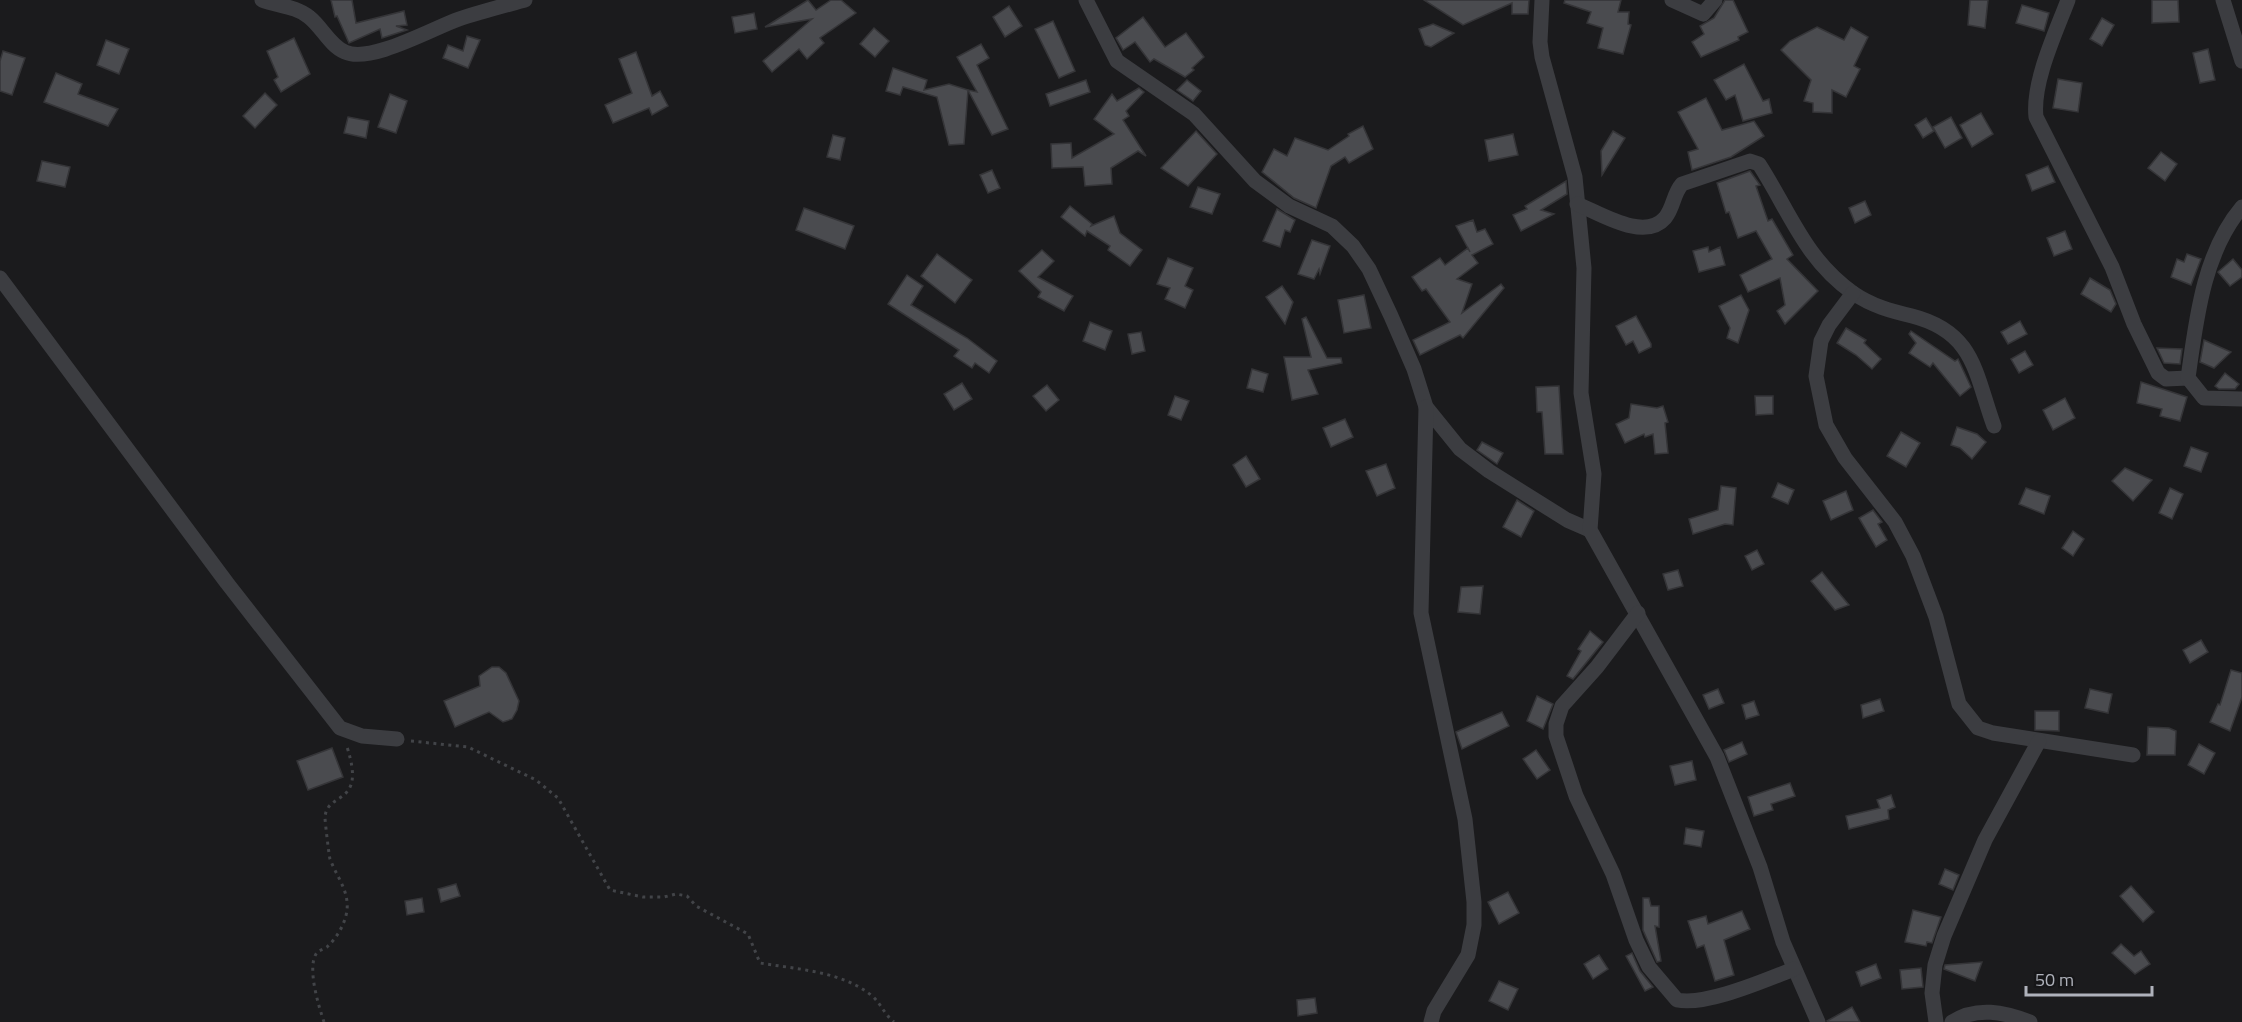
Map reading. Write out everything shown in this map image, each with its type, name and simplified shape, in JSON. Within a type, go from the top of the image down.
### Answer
[{"type":"street","points":[[262,0],[290,7],[308,16],[345,53],[357,55],[379,51],[460,19],[525,0]]},
{"type":"street","points":[[1086,0],[1118,61],[1194,114],[1255,181],[1289,206],[1332,226],[1353,246],[1369,269],[1414,369],[1426,407],[1421,614],[1466,819],[1474,902],[1474,925],[1468,955],[1436,1018]]},
{"type":"street","points":[[1542,0],[1540,42],[1542,57],[1571,154],[1584,268],[1581,393],[1594,474],[1590,530],[1617,582],[1638,614],[1717,757],[1760,867],[1783,942],[1818,1022]]},
{"type":"street","points":[[1672,0],[1703,14],[1715,0]]},
{"type":"street","points":[[2068,0],[2040,85],[2036,117],[2112,267],[2134,324],[2157,373],[2166,379],[2188,378]]},
{"type":"street","points":[[2223,0],[2242,61]]},
{"type":"street","points":[[1577,204],[1629,226],[1639,228],[1654,225],[1664,219],[1682,184],[1750,161],[1758,164],[1811,255],[1853,293],[1887,311],[1913,316],[1942,327],[1963,344],[1977,369],[1994,426]]},
{"type":"street","points":[[2242,207],[2223,233],[2217,248],[2197,316],[2188,378],[2204,398],[2242,399]]},
{"type":"street","points":[[0,278],[227,583],[340,728],[362,736],[397,739]]},
{"type":"street","points":[[1853,293],[1829,325],[1821,341],[1816,376],[1826,425],[1845,458],[1895,522],[1913,556],[1936,617],[1952,686],[1969,719],[1985,731],[2133,754]]},
{"type":"street","points":[[1426,407],[1461,449],[1489,471],[1567,520],[1590,530]]},
{"type":"street","points":[[1638,614],[1597,667],[1562,706],[1556,724],[1556,736],[1576,796],[1613,874],[1636,940],[1649,967],[1677,1000],[1703,998],[1746,988],[1794,969]]},
{"type":"street","points":[[1936,1022],[1932,993],[1935,965],[1944,936],[1985,840],[2039,741]]},
{"type":"street","points":[[1952,1022],[1972,1013],[1994,1012],[2030,1022]]},
{"type":"path","points":[[324,1022],[315,988],[313,964],[318,952],[335,939],[345,917],[347,902],[329,856],[329,832],[325,820],[330,806],[348,793],[354,777],[340,728]]},
{"type":"path","points":[[397,739],[468,747],[536,780],[558,798],[610,890],[643,897],[664,897],[676,894],[687,896],[696,906],[748,934],[760,963],[787,966],[857,987],[870,994],[881,1010],[894,1022]]},
{"type":"building","points":[[331,0],[352,0],[356,23],[404,11],[407,25],[396,26],[407,30],[382,38],[380,29],[349,43],[337,16],[335,17]]},
{"type":"building","points":[[808,0],[816,10],[831,0],[841,0],[856,13],[820,38],[824,43],[807,59],[799,49],[772,72],[763,61],[812,19],[765,27]]},
{"type":"building","points":[[1424,0],[1529,0],[1528,14],[1512,14],[1512,3],[1463,25]]},
{"type":"building","points":[[1565,0],[1621,0],[1618,12],[1629,12],[1628,24],[1631,25],[1623,54],[1598,48],[1603,28],[1587,23],[1591,12],[1564,3]]},
{"type":"building","points":[[1725,0],[1733,0],[1748,32],[1738,37],[1739,40],[1701,57],[1692,42],[1704,34],[1700,26],[1714,18]]},
{"type":"building","points":[[1970,0],[1988,0],[1985,28],[1968,25]]},
{"type":"building","points":[[2152,0],[2178,0],[2179,22],[2152,23]]},
{"type":"building","points":[[2022,5],[2049,13],[2044,31],[2016,23]]},
{"type":"building","points":[[1009,6],[1022,26],[1005,37],[993,17]]},
{"type":"building","points":[[754,13],[757,29],[735,33],[732,17]]},
{"type":"building","points":[[1143,17],[1165,47],[1186,33],[1204,57],[1192,68],[1194,70],[1185,77],[1154,59],[1150,62],[1135,42],[1123,50],[1116,38]]},
{"type":"building","points":[[2102,18],[2114,25],[2102,46],[2090,39]]},
{"type":"building","points":[[1053,21],[1075,71],[1059,78],[1035,29]]},
{"type":"building","points":[[1433,24],[1454,33],[1431,47],[1425,45],[1419,29]]},
{"type":"building","points":[[1817,27],[1844,40],[1851,27],[1868,37],[1854,66],[1860,69],[1846,97],[1832,90],[1832,113],[1813,112],[1813,103],[1804,101],[1811,80],[1781,50],[1790,41]]},
{"type":"building","points":[[874,28],[889,41],[875,57],[860,44]]},
{"type":"building","points":[[467,36],[480,40],[468,68],[443,58],[448,45],[463,51]]},
{"type":"building","points":[[294,38],[310,74],[281,92],[274,80],[278,77],[267,51]]},
{"type":"building","points":[[106,40],[129,49],[119,74],[97,65]]},
{"type":"building","points":[[981,44],[989,58],[977,65],[1008,129],[992,135],[968,90],[977,92],[957,57]]},
{"type":"building","points":[[2208,49],[2215,80],[2200,83],[2193,53]]},
{"type":"building","points":[[3,51],[25,58],[12,95],[0,91],[0,61]]},
{"type":"building","points":[[636,52],[652,96],[660,91],[668,106],[652,115],[649,108],[613,123],[605,105],[632,93],[619,59]]},
{"type":"building","points":[[1744,64],[1763,101],[1769,99],[1772,113],[1743,121],[1735,95],[1726,100],[1714,80]]},
{"type":"building","points":[[893,68],[927,80],[924,90],[949,84],[968,90],[964,144],[949,145],[937,97],[903,87],[900,95],[886,91]]},
{"type":"building","points":[[56,73],[82,84],[78,94],[118,109],[108,126],[44,102]]},
{"type":"building","points":[[2058,79],[2082,83],[2078,112],[2053,108]]},
{"type":"building","points":[[1086,80],[1090,92],[1050,106],[1046,94]]},
{"type":"building","points":[[1187,80],[1201,91],[1193,101],[1177,90]]},
{"type":"building","points":[[1139,88],[1144,92],[1126,111],[1129,116],[1123,120],[1146,156],[1138,151],[1111,168],[1112,184],[1085,186],[1083,167],[1052,168],[1051,144],[1071,143],[1072,158],[1114,134],[1094,119],[1112,94],[1117,101]]},
{"type":"building","points":[[265,93],[277,105],[255,128],[243,116]]},
{"type":"building","points":[[390,94],[407,101],[396,133],[378,127]]},
{"type":"building","points":[[1706,98],[1722,130],[1754,121],[1764,136],[1731,157],[1692,170],[1688,152],[1698,149],[1678,112]]},
{"type":"building","points":[[1981,113],[1993,134],[1972,147],[1960,125]]},
{"type":"building","points":[[348,117],[369,121],[366,138],[344,133]]},
{"type":"building","points":[[1951,117],[1962,138],[1945,148],[1933,127]]},
{"type":"building","points":[[1926,118],[1934,131],[1923,138],[1915,125]]},
{"type":"building","points":[[1363,126],[1373,149],[1349,163],[1345,157],[1331,166],[1316,208],[1294,198],[1262,172],[1274,149],[1287,156],[1295,138],[1328,150],[1349,136],[1348,134]]},
{"type":"building","points":[[1196,131],[1217,154],[1188,186],[1161,168]]},
{"type":"building","points":[[1613,131],[1625,138],[1602,175],[1601,151]]},
{"type":"building","points":[[1513,134],[1518,155],[1489,161],[1485,140]]},
{"type":"building","points":[[833,135],[845,138],[840,160],[827,157]]},
{"type":"building","points":[[2161,152],[2177,164],[2165,181],[2148,168]]},
{"type":"building","points":[[42,161],[70,167],[65,187],[37,181]]},
{"type":"building","points":[[2048,166],[2055,182],[2032,191],[2026,175]]},
{"type":"building","points":[[992,170],[1000,188],[988,193],[980,175]]},
{"type":"building","points":[[1750,171],[1760,185],[1756,186],[1768,221],[1772,219],[1793,255],[1787,259],[1818,291],[1785,324],[1777,311],[1785,305],[1780,278],[1748,292],[1740,275],[1772,259],[1756,231],[1738,238],[1729,212],[1726,213],[1717,183]]},
{"type":"building","points":[[1566,181],[1567,194],[1541,210],[1554,214],[1521,231],[1513,215],[1527,209],[1525,206]]},
{"type":"building","points":[[1198,187],[1220,194],[1212,214],[1190,207]]},
{"type":"building","points":[[1865,201],[1871,215],[1855,223],[1849,208]]},
{"type":"building","points":[[1070,206],[1092,224],[1091,226],[1114,216],[1120,233],[1142,250],[1130,266],[1108,250],[1110,246],[1087,231],[1085,236],[1061,217]]},
{"type":"building","points":[[804,208],[854,226],[845,249],[796,230]]},
{"type":"building","points":[[1277,209],[1295,220],[1290,232],[1285,230],[1280,247],[1263,241]]},
{"type":"building","points":[[1473,220],[1477,232],[1485,229],[1493,244],[1472,255],[1478,263],[1457,279],[1472,284],[1462,313],[1501,284],[1504,288],[1463,338],[1460,335],[1420,355],[1413,340],[1450,322],[1426,289],[1422,291],[1412,277],[1440,258],[1445,265],[1468,248],[1456,226]]},
{"type":"building","points":[[2065,231],[2072,249],[2054,256],[2047,238]]},
{"type":"building","points":[[1312,240],[1330,246],[1320,274],[1319,269],[1314,279],[1298,274]]},
{"type":"building","points":[[1708,247],[1709,252],[1720,247],[1725,265],[1699,272],[1693,251]]},
{"type":"building","points":[[1042,250],[1054,261],[1038,277],[1073,296],[1064,311],[1038,297],[1041,292],[1019,271]]},
{"type":"building","points":[[937,254],[972,280],[955,303],[921,276]]},
{"type":"building","points":[[2187,254],[2201,259],[2191,285],[2171,277],[2177,259],[2184,262]]},
{"type":"building","points":[[1168,258],[1193,268],[1185,286],[1193,290],[1185,308],[1165,299],[1170,288],[1157,284]]},
{"type":"building","points":[[2233,259],[2242,270],[2242,277],[2230,286],[2218,272]]},
{"type":"building","points":[[907,275],[923,286],[911,305],[967,338],[997,361],[989,373],[975,363],[972,368],[954,356],[959,350],[888,304]]},
{"type":"building","points":[[2090,278],[2110,290],[2116,304],[2111,312],[2081,294]]},
{"type":"building","points":[[1282,286],[1293,302],[1285,324],[1266,297]]},
{"type":"building","points":[[1364,295],[1371,328],[1344,333],[1338,300]]},
{"type":"building","points":[[1741,295],[1749,310],[1738,343],[1727,338],[1730,328],[1719,306]]},
{"type":"building","points":[[1636,316],[1651,344],[1651,347],[1639,353],[1633,341],[1626,345],[1616,326]]},
{"type":"building","points":[[1306,317],[1327,358],[1341,358],[1342,363],[1308,370],[1318,394],[1292,400],[1284,357],[1311,357],[1302,319]]},
{"type":"building","points":[[2020,321],[2027,334],[2008,344],[2001,332]]},
{"type":"building","points":[[1090,322],[1112,331],[1105,350],[1083,341]]},
{"type":"building","points":[[1846,328],[1866,340],[1864,343],[1881,359],[1872,369],[1837,343]]},
{"type":"building","points":[[1911,331],[1955,361],[1958,359],[1971,387],[1960,396],[1933,363],[1930,367],[1909,353],[1916,343],[1909,334]]},
{"type":"building","points":[[1141,332],[1145,351],[1132,354],[1128,334]]},
{"type":"building","points":[[2204,340],[2231,352],[2214,368],[2200,362]]},
{"type":"building","points":[[2157,348],[2182,349],[2180,364],[2164,363]]},
{"type":"building","points":[[2025,351],[2033,365],[2019,373],[2011,359]]},
{"type":"building","points":[[1252,369],[1268,374],[1263,392],[1247,388]]},
{"type":"building","points":[[2225,373],[2239,384],[2235,389],[2219,389],[2215,386]]},
{"type":"building","points":[[2141,382],[2187,397],[2180,421],[2160,416],[2162,409],[2137,403]]},
{"type":"building","points":[[962,383],[972,399],[954,410],[944,394]]},
{"type":"building","points":[[1047,385],[1059,400],[1046,411],[1033,396]]},
{"type":"building","points":[[1559,386],[1563,454],[1545,454],[1542,412],[1537,412],[1536,387]]},
{"type":"building","points":[[1175,396],[1189,401],[1181,420],[1168,415]]},
{"type":"building","points":[[1755,396],[1773,396],[1773,414],[1756,415]]},
{"type":"building","points":[[2065,398],[2075,418],[2053,430],[2043,410]]},
{"type":"building","points":[[1631,404],[1657,408],[1663,406],[1668,422],[1665,423],[1668,453],[1655,454],[1653,434],[1645,437],[1644,434],[1625,443],[1616,424],[1629,418]]},
{"type":"building","points":[[1345,419],[1353,437],[1331,447],[1323,428]]},
{"type":"building","points":[[1957,427],[1977,434],[1986,442],[1972,459],[1960,448],[1951,445]]},
{"type":"building","points":[[1901,432],[1920,443],[1906,467],[1887,456]]},
{"type":"building","points":[[1482,442],[1503,453],[1497,464],[1477,450]]},
{"type":"building","points":[[2191,447],[2208,453],[2201,472],[2184,466]]},
{"type":"building","points":[[1246,456],[1260,479],[1246,487],[1233,465]]},
{"type":"building","points":[[1386,464],[1395,488],[1377,496],[1366,471]]},
{"type":"building","points":[[2125,468],[2152,480],[2133,501],[2112,481]]},
{"type":"building","points":[[1778,483],[1794,490],[1788,504],[1772,497]]},
{"type":"building","points":[[1721,486],[1736,488],[1733,525],[1725,524],[1693,534],[1689,519],[1718,510]]},
{"type":"building","points":[[2026,488],[2050,496],[2044,514],[2019,504]]},
{"type":"building","points":[[2170,488],[2183,494],[2172,519],[2159,513]]},
{"type":"building","points":[[1846,491],[1853,510],[1831,520],[1823,501]]},
{"type":"building","points":[[1517,500],[1534,511],[1521,537],[1503,527]]},
{"type":"building","points":[[1873,510],[1882,522],[1878,524],[1887,540],[1876,547],[1859,518]]},
{"type":"building","points":[[2073,531],[2084,539],[2073,556],[2062,548]]},
{"type":"building","points":[[1757,550],[1764,564],[1752,570],[1745,556]]},
{"type":"building","points":[[1678,570],[1683,586],[1668,590],[1663,574]]},
{"type":"building","points":[[1822,572],[1849,605],[1835,610],[1811,581]]},
{"type":"building","points":[[1483,586],[1480,614],[1458,612],[1461,587]]},
{"type":"building","points":[[1590,631],[1603,642],[1573,679],[1567,676],[1581,651],[1578,649]]},
{"type":"building","points":[[2201,640],[2208,652],[2190,663],[2183,650]]},
{"type":"building","points":[[492,667],[499,667],[506,673],[519,701],[512,719],[503,722],[489,712],[455,727],[444,701],[480,686],[479,676]]},
{"type":"building","points":[[2231,670],[2242,673],[2242,697],[2230,731],[2210,722],[2218,704],[2220,705]]},
{"type":"building","points":[[1718,689],[1724,703],[1709,709],[1703,695]]},
{"type":"building","points":[[2090,689],[2112,694],[2108,713],[2085,708]]},
{"type":"building","points":[[1537,696],[1553,704],[1543,729],[1527,721]]},
{"type":"building","points":[[1880,699],[1884,711],[1863,718],[1861,705]]},
{"type":"building","points":[[1754,701],[1759,715],[1746,719],[1742,705]]},
{"type":"building","points":[[2035,711],[2059,711],[2059,731],[2035,730]]},
{"type":"building","points":[[1502,712],[1509,726],[1462,749],[1456,732]]},
{"type":"building","points":[[2148,727],[2169,728],[2176,731],[2175,755],[2147,755]]},
{"type":"building","points":[[1742,742],[1747,754],[1729,762],[1724,750]]},
{"type":"building","points":[[2199,744],[2215,753],[2204,774],[2188,765]]},
{"type":"building","points":[[332,748],[343,777],[308,790],[297,761]]},
{"type":"building","points":[[1536,750],[1550,770],[1537,779],[1523,759]]},
{"type":"building","points":[[1692,761],[1696,780],[1675,785],[1670,766]]},
{"type":"building","points":[[1790,783],[1795,796],[1771,804],[1773,810],[1754,816],[1748,797]]},
{"type":"building","points":[[1891,795],[1895,807],[1888,810],[1889,819],[1849,829],[1846,816],[1880,808],[1877,800]]},
{"type":"building","points":[[1686,828],[1704,831],[1701,847],[1684,844]]},
{"type":"building","points":[[1945,869],[1959,875],[1953,890],[1939,884]]},
{"type":"building","points":[[456,884],[460,896],[441,902],[438,889]]},
{"type":"building","points":[[2131,886],[2154,912],[2143,922],[2120,896]]},
{"type":"building","points":[[1508,892],[1519,913],[1499,924],[1488,902]]},
{"type":"building","points":[[422,898],[424,912],[407,915],[405,901]]},
{"type":"building","points":[[1643,898],[1649,898],[1651,906],[1659,906],[1659,927],[1655,926],[1661,961],[1657,962],[1643,930]]},
{"type":"building","points":[[1913,910],[1941,917],[1932,943],[1927,942],[1926,946],[1905,942]]},
{"type":"building","points":[[1742,911],[1750,929],[1724,940],[1734,975],[1715,981],[1704,945],[1697,948],[1688,921],[1706,916],[1708,924]]},
{"type":"building","points":[[2121,944],[2134,956],[2141,951],[2150,964],[2135,974],[2112,953]]},
{"type":"building","points":[[1632,953],[1640,971],[1653,987],[1645,991],[1626,956]]},
{"type":"building","points":[[1599,955],[1608,969],[1593,979],[1584,964]]},
{"type":"building","points":[[1982,962],[1975,981],[1944,969],[1945,965]]},
{"type":"building","points":[[1876,964],[1881,978],[1861,986],[1856,972]]},
{"type":"building","points":[[1921,968],[1923,987],[1902,989],[1900,970]]},
{"type":"building","points":[[1499,981],[1518,989],[1508,1010],[1489,1001]]},
{"type":"building","points":[[1315,998],[1317,1013],[1298,1016],[1297,1000]]},
{"type":"building","points":[[1852,1007],[1860,1022],[1827,1021]]}]
